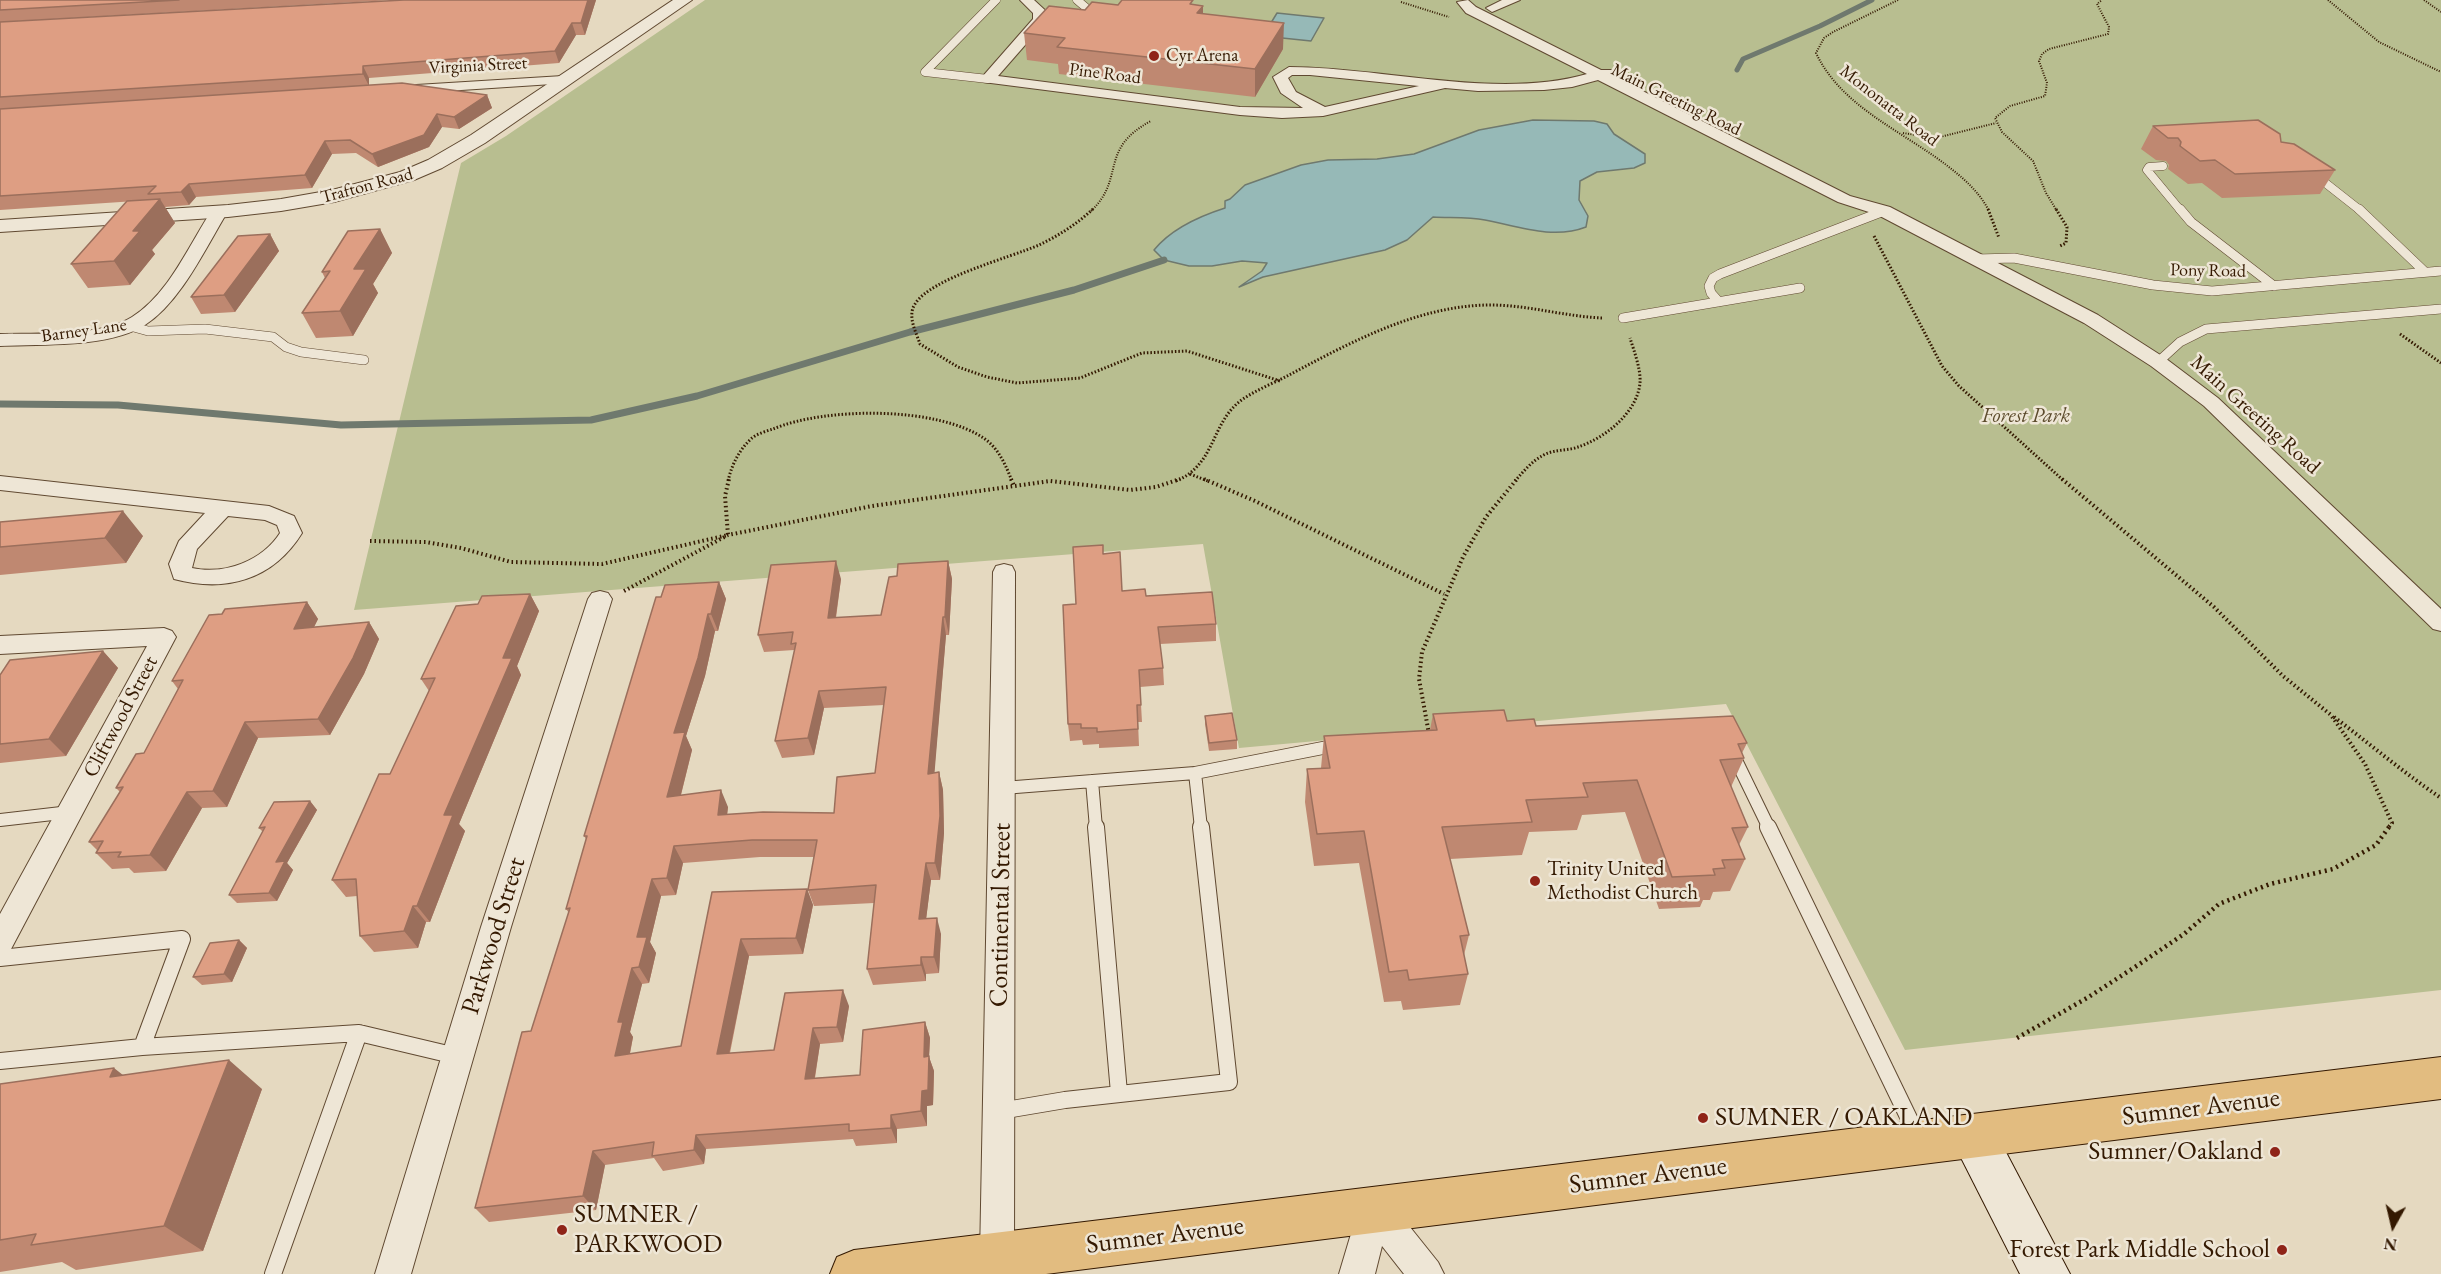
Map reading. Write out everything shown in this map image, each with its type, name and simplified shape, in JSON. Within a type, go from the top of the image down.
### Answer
[{"type":"main road","name":"Sumner Avenue","points":[[854,1274],[2441,1078]]},
{"type":"main road","points":[[1973,1136],[2046,1274]]},
{"type":"street","name":"Trafton Road","points":[[0,226],[220,212],[334,196],[420,171],[469,145],[684,0]]},
{"type":"street","points":[[988,79],[1043,20],[1040,12],[1026,0]]},
{"type":"street","points":[[1492,8],[1514,0]]},
{"type":"street","name":"Main Greeting Road","points":[[1461,1],[1492,8],[1860,192],[1884,211]]},
{"type":"street","name":"Main Greeting Road","points":[[1461,1],[1467,8],[1844,198],[1884,211],[2091,319],[2158,362],[2211,402],[2441,623]]},
{"type":"street","name":"Pine Road","points":[[1323,112],[1294,97],[1284,86],[1282,75],[1295,70],[1321,71],[1478,87],[1544,86],[1572,83],[1616,70]]},
{"type":"street","name":"Pine Road","points":[[988,79],[1264,113],[1323,112],[1445,84]]},
{"type":"street","name":"Virginia Street","points":[[389,90],[563,80]]},
{"type":"street","name":"Barney Lane","points":[[0,340],[72,336],[130,326],[148,314],[164,297],[220,212]]},
{"type":"street","points":[[0,483],[224,507],[279,516],[290,527],[291,533],[280,549],[249,569],[217,577],[182,573],[179,567],[182,552],[224,507]]},
{"type":"street","name":"Continental Street","points":[[997,1257],[1004,572]]},
{"type":"street","name":"Parkwood Street","points":[[393,1274],[495,927],[600,599]]},
{"type":"street","name":"Cliftwood Street","points":[[0,645],[164,638],[3,932]]},
{"type":"street","points":[[1357,1274],[1374,1209]]},
{"type":"street","points":[[1374,1209],[1426,1274]]},
{"type":"lane","points":[[988,79],[925,72],[996,0]]},
{"type":"lane","points":[[1077,0],[1090,11]]},
{"type":"lane","points":[[1082,12],[1101,8]]},
{"type":"lane","points":[[2163,166],[2149,167],[2146,170],[2183,214],[2274,286]]},
{"type":"lane","points":[[2310,171],[2360,210],[2425,272]]},
{"type":"lane","points":[[1719,302],[1711,293],[1709,286],[1713,278],[1720,274],[1884,211]]},
{"type":"lane","name":"Pony Road","points":[[1977,259],[2004,257],[2178,288],[2229,291],[2441,270]]},
{"type":"lane","points":[[1623,318],[1800,288]]},
{"type":"lane","points":[[2158,362],[2178,342],[2190,334],[2206,329],[2441,309]]},
{"type":"lane","points":[[130,326],[148,331],[205,329],[273,337],[286,347],[302,352],[364,360]]},
{"type":"lane","points":[[1003,788],[1195,773],[1233,768],[1310,749],[1350,743]]},
{"type":"lane","points":[[1729,747],[1921,1143]]},
{"type":"lane","points":[[999,1111],[1119,1094],[1229,1082],[1195,773]]},
{"type":"lane","points":[[1092,781],[1119,1094]]},
{"type":"lane","points":[[0,820],[70,812]]},
{"type":"lane","points":[[0,958],[182,939],[142,1047]]},
{"type":"lane","points":[[0,1061],[142,1047],[359,1033],[458,1056]]},
{"type":"lane","points":[[273,1274],[359,1033]]},
{"type":"path","name":"Mononatta Road","points":[[1898,0],[1824,38],[1816,53],[1818,62],[1830,80],[1957,174],[1979,194],[1989,210],[2004,257]]},
{"type":"path","points":[[2058,247],[2066,243],[2067,227],[2046,193],[2033,161],[2002,132],[1995,118],[1997,113],[2045,96],[2049,90],[2039,66],[2042,54],[2060,45],[2099,38],[2108,34],[2109,27],[2097,4],[2102,0]]},
{"type":"path","points":[[2328,0],[2379,42],[2441,72]]},
{"type":"path","points":[[2424,0],[2441,12]]},
{"type":"path","points":[[1184,104],[1138,128],[1122,142],[1113,162],[1112,179],[1106,194],[1086,215],[1052,239],[932,288],[914,303],[912,323],[920,344],[958,367],[987,377],[1017,383],[1080,378],[1142,353],[1187,351],[1280,381]]},
{"type":"path","points":[[1898,132],[1936,138],[1996,123]]},
{"type":"path","points":[[1859,220],[1878,243],[1942,366],[1959,386],[2052,471],[2214,607],[2283,676],[2384,754],[2408,776],[2441,798]]},
{"type":"path","points":[[370,541],[426,542],[461,548],[511,562],[602,564],[728,535],[872,506],[1014,486],[1064,480],[1105,488],[1137,489],[1165,485],[1190,473],[1201,464],[1229,411],[1243,399],[1371,335],[1421,315],[1442,309],[1490,305],[1590,318],[1623,318],[1635,351],[1635,363],[1640,380],[1637,397],[1623,417],[1600,436],[1576,448],[1556,449],[1536,460],[1503,495],[1469,540],[1444,594],[1420,661],[1420,694],[1429,737]]},
{"type":"path","points":[[2372,314],[2441,363]]},
{"type":"path","points":[[728,535],[725,496],[732,463],[753,437],[791,421],[858,413],[903,415],[961,426],[987,440],[1005,462],[1014,486]]},
{"type":"path","points":[[1190,473],[1279,510],[1378,565],[1444,594]]},
{"type":"path","points":[[600,599],[637,586],[728,535]]},
{"type":"path","points":[[2017,1038],[2087,998],[2130,970],[2184,934],[2219,904],[2270,884],[2333,869],[2376,845],[2392,823],[2365,764],[2331,715]]},
{"type":"green space","name":"Forest Park","points":[[705,0],[2441,0],[2441,990],[1905,1050],[1726,704],[1239,748],[1203,544],[354,610],[461,163],[506,136]]},
{"type":"water","points":[[1277,13],[1324,18],[1311,41],[1263,36]]},
{"type":"water","points":[[1533,120],[1594,121],[1607,124],[1614,134],[1645,154],[1645,163],[1634,168],[1597,172],[1580,181],[1579,200],[1588,216],[1586,227],[1573,231],[1548,232],[1479,219],[1433,217],[1407,240],[1385,250],[1263,277],[1239,287],[1262,271],[1267,263],[1242,261],[1212,266],[1189,266],[1164,260],[1154,250],[1161,242],[1187,224],[1225,208],[1225,201],[1245,185],[1301,165],[1328,160],[1377,159],[1414,154],[1479,130]]},
{"type":"building","points":[[0,0],[179,0],[0,10]]},
{"type":"building","points":[[404,0],[588,0],[581,23],[572,23],[555,51],[363,66],[363,74],[0,97],[0,22]]},
{"type":"building","points":[[1122,0],[1193,0],[1190,4],[1203,6],[1197,13],[1284,23],[1255,69],[1057,47],[1065,38],[1024,33],[1049,6],[1085,10],[1092,2],[1118,5]]},
{"type":"building","points":[[402,83],[487,95],[454,117],[437,114],[424,135],[372,154],[350,140],[325,141],[305,175],[189,184],[181,192],[148,194],[156,186],[0,196],[0,109]]},
{"type":"building","points":[[2258,120],[2280,134],[2281,142],[2294,144],[2335,170],[2235,174],[2215,160],[2200,161],[2180,146],[2181,142],[2178,138],[2168,138],[2153,126]]},
{"type":"building","points":[[160,199],[133,231],[140,231],[114,261],[71,264],[127,201]]},
{"type":"building","points":[[380,229],[354,269],[366,269],[340,311],[302,313],[330,271],[322,272],[348,231]]},
{"type":"building","points":[[270,234],[224,295],[191,297],[238,236]]},
{"type":"building","points":[[123,511],[105,538],[0,547],[0,522]]},
{"type":"building","points":[[1103,545],[1103,554],[1120,552],[1122,591],[1145,589],[1146,596],[1212,592],[1216,624],[1158,627],[1163,668],[1139,670],[1141,705],[1137,705],[1138,729],[1097,732],[1097,728],[1081,728],[1081,724],[1068,724],[1063,605],[1076,604],[1073,547]]},
{"type":"building","points":[[836,561],[828,618],[881,615],[889,577],[897,576],[898,564],[948,561],[945,617],[943,617],[928,774],[939,772],[940,816],[935,863],[926,863],[919,919],[937,918],[934,957],[921,957],[921,965],[867,969],[876,885],[808,890],[817,840],[752,840],[674,846],[667,878],[652,879],[637,937],[647,937],[639,967],[632,968],[618,1022],[623,1022],[615,1056],[681,1046],[712,892],[807,889],[796,938],[741,939],[717,1054],[774,1050],[785,993],[843,990],[837,1027],[813,1028],[805,1079],[860,1075],[863,1030],[925,1022],[924,1057],[929,1056],[928,1090],[922,1091],[921,1111],[891,1115],[891,1128],[849,1131],[849,1124],[696,1135],[694,1150],[652,1156],[654,1142],[593,1151],[583,1196],[475,1208],[522,1032],[531,1031],[570,908],[566,909],[587,836],[584,836],[656,597],[661,597],[665,585],[719,582],[674,733],[685,732],[667,797],[721,790],[718,815],[763,812],[834,813],[837,777],[875,773],[886,687],[819,691],[808,738],[775,741],[796,643],[791,644],[793,632],[758,635],[771,565]]},
{"type":"building","points":[[530,594],[503,658],[512,658],[444,815],[453,815],[417,906],[413,906],[404,931],[360,936],[356,879],[332,880],[379,774],[390,774],[435,678],[421,679],[456,606],[478,604],[482,596]]},
{"type":"building","points":[[307,602],[294,629],[369,622],[353,658],[318,719],[245,722],[213,791],[187,792],[150,855],[118,857],[121,852],[96,853],[103,841],[89,842],[123,787],[116,788],[136,754],[144,753],[183,680],[172,681],[209,615],[222,614],[225,609]]},
{"type":"building","points":[[103,651],[49,739],[0,744],[0,675],[10,660]]},
{"type":"building","points":[[1504,710],[1507,721],[1534,719],[1536,726],[1733,716],[1747,743],[1738,744],[1744,758],[1720,760],[1748,827],[1732,828],[1745,859],[1722,860],[1725,868],[1713,869],[1715,875],[1672,877],[1637,780],[1583,783],[1588,797],[1526,800],[1532,822],[1442,827],[1469,935],[1460,936],[1468,974],[1409,980],[1407,970],[1389,972],[1364,831],[1317,834],[1307,769],[1330,768],[1324,736],[1437,730],[1433,714]]},
{"type":"building","points":[[1232,713],[1237,740],[1209,743],[1205,716]]},
{"type":"building","points":[[310,801],[276,862],[285,861],[269,893],[229,895],[265,827],[259,828],[274,802]]},
{"type":"building","points":[[239,940],[224,974],[193,977],[210,943]]},
{"type":"building","points":[[229,1060],[164,1226],[31,1245],[36,1234],[0,1240],[0,1084],[114,1068],[110,1077]]},
{"type":"waterway","points":[[1737,70],[1743,59],[1820,26],[1872,0]]},
{"type":"waterway","points":[[0,404],[118,405],[341,425],[591,420],[697,396],[910,332],[1074,290],[1164,260]]},
{"type":"place","name":"Cyr Arena","points":[[1154,56]]},
{"type":"place","name":"Trinity United Methodist Church","points":[[1535,881]]},
{"type":"place","name":"SUMNER / OAKLAND","points":[[1703,1118]]},
{"type":"place","name":"Sumner/Oakland","points":[[2275,1152]]},
{"type":"place","name":"SUMNER / PARKWOOD","points":[[562,1230]]},
{"type":"place","name":"Forest Park Middle School","points":[[2282,1250]]}]
